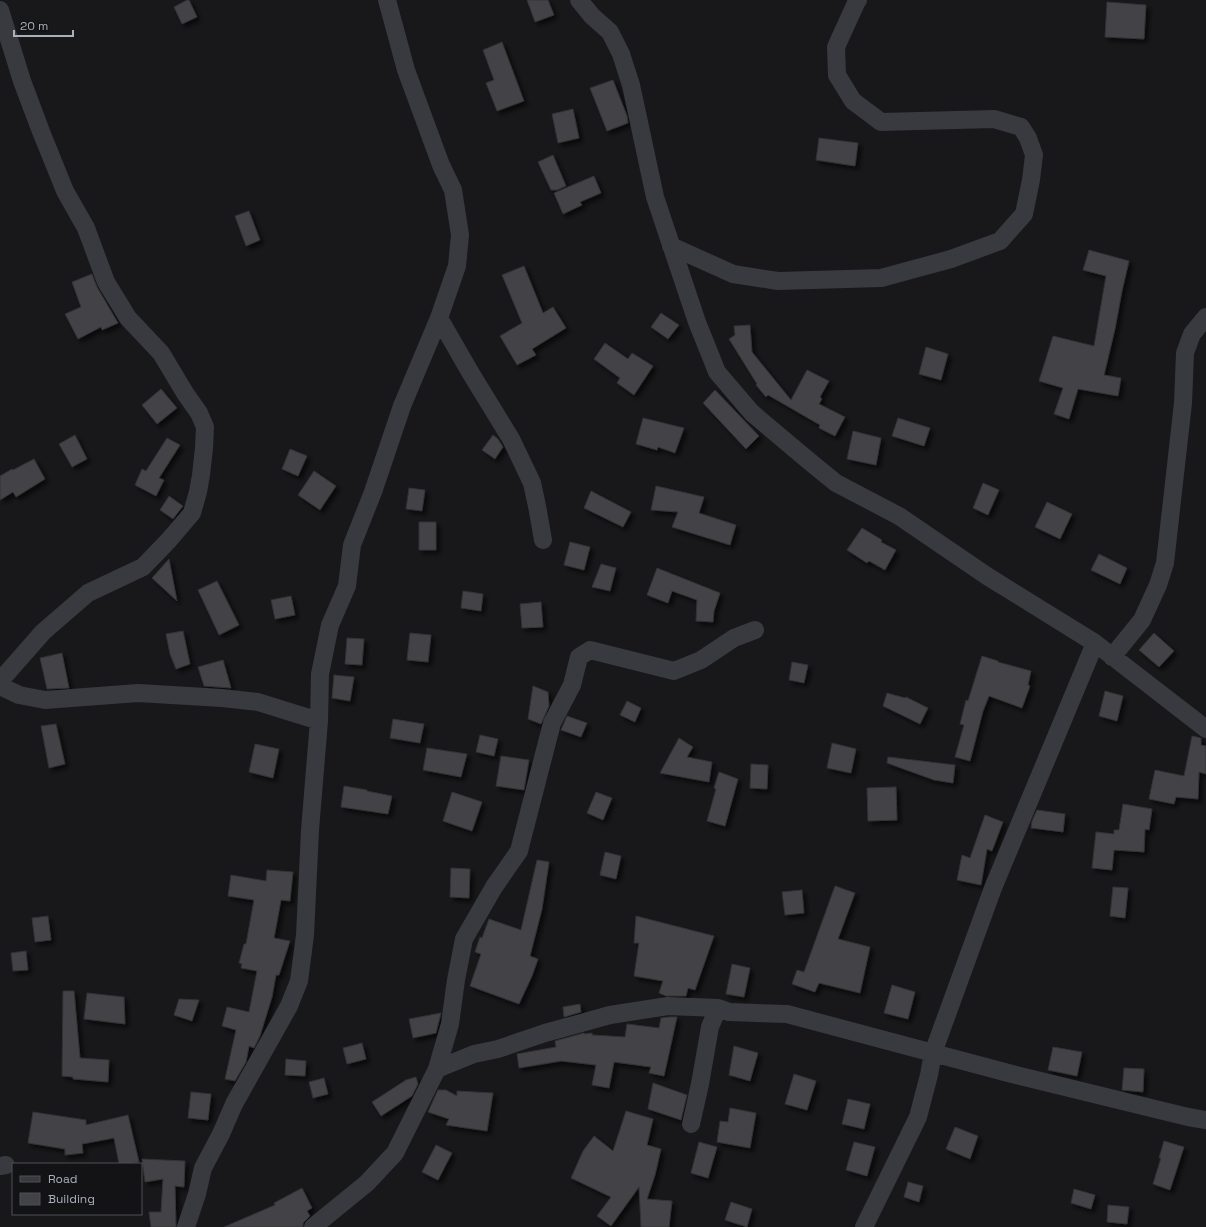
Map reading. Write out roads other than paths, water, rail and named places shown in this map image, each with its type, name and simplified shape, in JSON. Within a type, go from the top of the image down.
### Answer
[{"type":"street","points":[[186,1227],[197,1194],[203,1168],[221,1134],[234,1104],[289,1006],[299,981],[305,935],[310,830],[319,721],[320,674],[330,624],[347,586],[352,545],[373,492],[402,406],[439,318],[457,266],[460,235],[453,190],[441,166],[406,70],[387,0]]},
{"type":"street","points":[[579,0],[592,16],[610,32],[622,54],[631,85],[655,197],[697,322],[717,372],[752,413],[836,483],[899,516],[987,576],[1095,643],[1206,729]]},
{"type":"street","points":[[672,246],[733,274],[778,281],[881,278],[951,259],[1000,241],[1024,214],[1031,180],[1034,155],[1028,138],[1020,127],[994,120],[881,122],[853,101],[837,75],[836,47],[858,0]]},
{"type":"street","points":[[0,10],[22,82],[40,130],[65,191],[86,228],[106,282],[128,318],[161,353],[199,413],[205,427],[201,474],[192,513],[143,567],[88,594],[43,632],[0,681]]},
{"type":"street","points":[[1112,657],[1142,620],[1162,575],[1174,489],[1182,411],[1185,353],[1192,334],[1206,317]]},
{"type":"street","points":[[439,318],[511,439],[532,483],[538,506],[543,540]]},
{"type":"street","points":[[313,1227],[367,1183],[395,1153],[437,1069],[450,1024],[456,980],[464,939],[494,887],[519,851],[552,723],[572,685],[579,657],[590,650],[674,670],[701,660],[734,638],[755,630]]},
{"type":"street","points":[[864,1227],[918,1117],[933,1053],[993,888],[1095,643]]},
{"type":"street","points":[[0,686],[19,695],[45,700],[138,694],[222,698],[258,702],[319,721]]},
{"type":"street","points":[[437,1069],[474,1054],[498,1049],[545,1033],[610,1015],[668,1006],[718,1008],[730,1012],[787,1014],[1012,1074],[1188,1117],[1206,1120]]},
{"type":"street","points":[[691,1124],[710,1027],[718,1008]]}]
